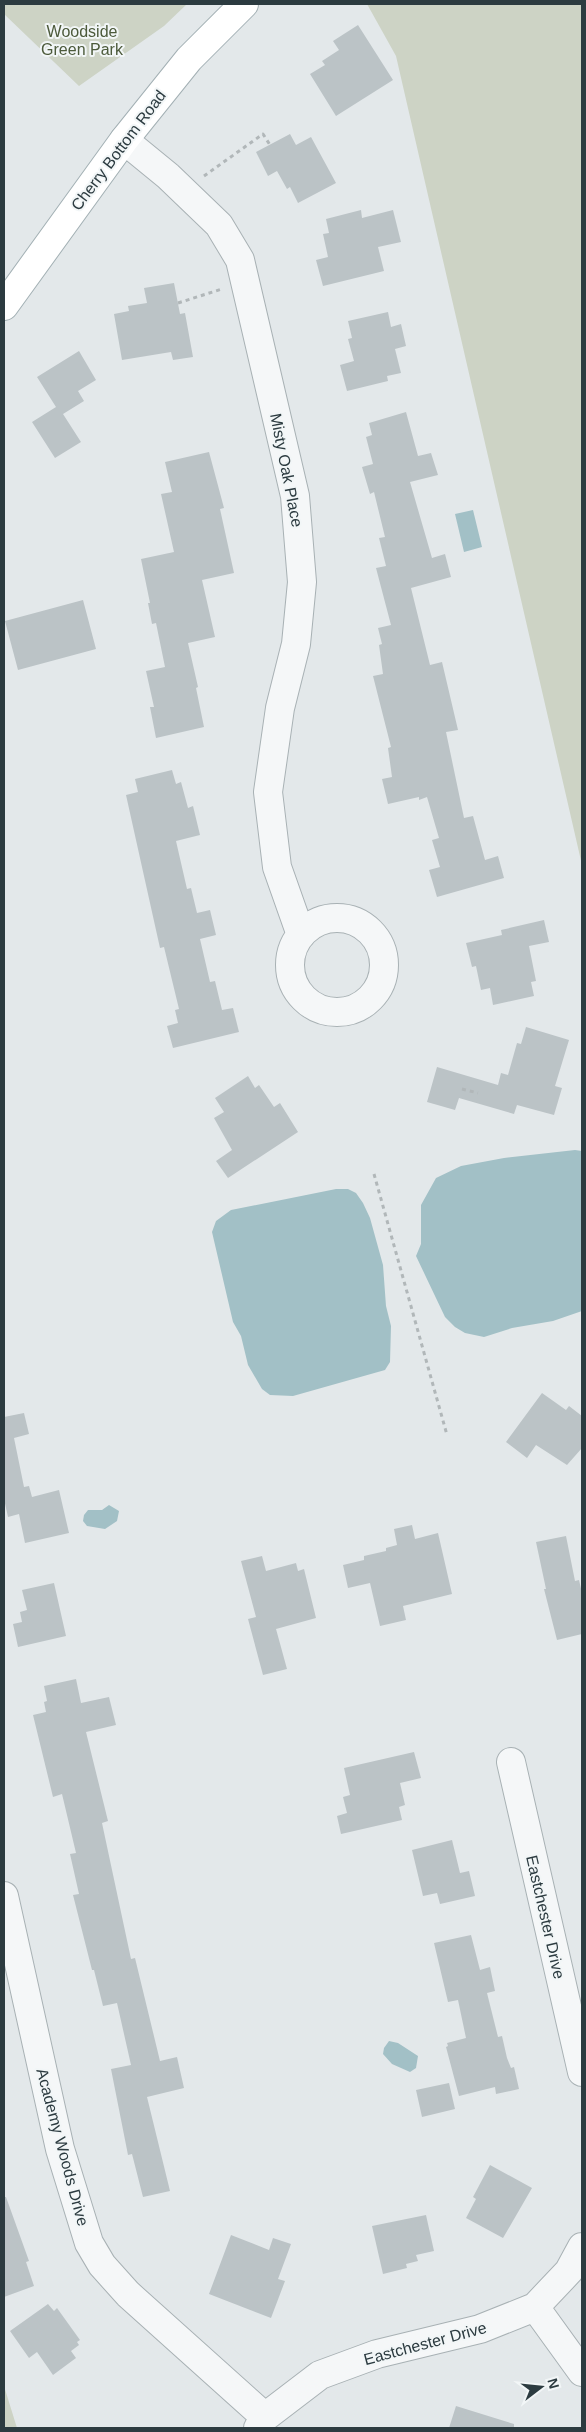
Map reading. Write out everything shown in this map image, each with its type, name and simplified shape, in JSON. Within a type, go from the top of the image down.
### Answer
[{"type":"main road","name":"Cherry Bottom Road","points":[[4,306],[124,140],[189,59],[244,4]]},
{"type":"street","name":"Misty Oak Place","points":[[124,140],[219,225],[240,260],[295,496],[303,572],[296,644],[280,708],[268,792],[277,867],[301,935]]},
{"type":"street","name":"Eastchester Drive","points":[[511,1762],[582,2072]]},
{"type":"street","name":"Academy Woods Drive","points":[[4,1896],[60,2149],[89,2244],[102,2265],[128,2294],[261,2423]]},
{"type":"street","name":"Eastchester Drive","points":[[261,2423],[320,2375],[377,2354],[480,2329],[535,2308],[570,2271],[582,2247]]},
{"type":"street","points":[[535,2308],[582,2372]]},
{"type":"path","points":[[183,191],[263,134],[270,145]]},
{"type":"path","points":[[178,303],[246,281]]},
{"type":"path","points":[[462,1089],[478,1093]]},
{"type":"path","points":[[374,1174],[446,1435]]},
{"type":"green space","name":"Woodside Green Park","points":[[4,4],[187,4],[164,26],[79,86],[4,14]]},
{"type":"green space","points":[[367,4],[582,4],[582,865],[396,56]]},
{"type":"green space","points":[[4,2386],[17,2428],[4,2428]]},
{"type":"water","points":[[473,510],[482,547],[464,552],[455,514]]},
{"type":"water","points":[[575,1150],[582,1151],[582,1311],[553,1321],[512,1328],[484,1337],[465,1333],[455,1327],[445,1317],[416,1256],[421,1244],[421,1205],[436,1178],[461,1166],[504,1158]]},
{"type":"water","points":[[336,1189],[348,1189],[356,1193],[370,1218],[383,1265],[386,1306],[391,1326],[390,1362],[385,1370],[293,1396],[270,1395],[262,1389],[248,1365],[241,1336],[233,1322],[212,1232],[216,1221],[231,1210]]},
{"type":"water","points":[[109,1505],[119,1511],[117,1521],[105,1529],[87,1526],[83,1521],[84,1515],[88,1510],[102,1510]]},
{"type":"water","points":[[389,2041],[398,2043],[418,2056],[416,2068],[410,2072],[392,2064],[383,2054],[384,2048]]},
{"type":"building","points":[[358,25],[393,80],[336,116],[310,74],[325,65],[322,61],[339,50],[333,41]]},
{"type":"building","points":[[290,134],[296,145],[311,137],[336,183],[298,203],[290,187],[287,189],[277,171],[268,176],[256,152]]},
{"type":"building","points":[[361,210],[362,218],[393,210],[401,242],[378,247],[384,271],[323,286],[316,260],[328,257],[323,234],[329,233],[326,219]]},
{"type":"building","points":[[174,283],[180,314],[185,313],[193,357],[173,360],[171,352],[122,360],[114,314],[129,311],[128,306],[147,303],[144,288]]},
{"type":"building","points":[[388,312],[391,327],[401,324],[406,346],[395,349],[401,373],[387,376],[388,381],[347,391],[340,365],[354,361],[348,339],[352,338],[348,321]]},
{"type":"building","points":[[79,351],[96,380],[78,391],[84,401],[63,414],[81,442],[55,458],[32,422],[56,407],[37,377]]},
{"type":"building","points":[[406,412],[418,456],[431,453],[438,475],[410,482],[432,558],[445,554],[451,577],[411,588],[430,665],[442,662],[458,730],[446,732],[464,818],[473,816],[485,860],[498,856],[504,878],[437,897],[429,870],[440,867],[432,840],[439,838],[427,797],[419,800],[419,797],[388,804],[382,779],[392,777],[388,748],[391,747],[373,676],[383,674],[379,645],[382,644],[378,628],[391,625],[376,568],[386,566],[379,538],[385,537],[374,492],[370,494],[362,467],[373,464],[366,437],[372,435],[369,423]]},
{"type":"building","points":[[209,452],[224,508],[220,509],[234,573],[202,580],[215,637],[188,643],[198,687],[196,688],[204,727],[156,738],[150,707],[154,707],[146,671],[165,667],[156,623],[152,624],[148,603],[150,603],[141,559],[174,552],[161,494],[172,492],[165,462]]},
{"type":"building","points":[[83,600],[96,649],[18,670],[5,621]]},
{"type":"building","points":[[172,770],[176,784],[181,782],[188,808],[193,806],[200,835],[176,841],[187,889],[191,888],[197,913],[210,910],[216,935],[200,939],[210,982],[215,981],[222,1010],[233,1008],[239,1032],[173,1048],[167,1026],[178,1023],[175,1010],[179,1009],[164,947],[160,948],[126,795],[138,792],[135,779]]},
{"type":"building","points":[[544,920],[549,942],[529,946],[536,981],[531,982],[534,996],[493,1005],[490,988],[481,990],[476,966],[472,967],[466,943],[502,935],[501,930]]},
{"type":"building","points":[[526,1027],[569,1040],[555,1086],[562,1088],[554,1115],[517,1105],[514,1114],[459,1098],[455,1110],[427,1102],[437,1067],[498,1085],[501,1073],[508,1075],[517,1043],[521,1044]]},
{"type":"building","points":[[248,1076],[255,1088],[259,1085],[274,1107],[280,1103],[298,1132],[228,1178],[216,1161],[232,1150],[214,1118],[224,1112],[215,1098]]},
{"type":"building","points":[[542,1393],[566,1410],[569,1406],[582,1416],[582,1448],[567,1465],[536,1445],[527,1458],[506,1442]]},
{"type":"building","points":[[24,1413],[29,1434],[14,1438],[24,1487],[29,1486],[32,1497],[59,1490],[69,1533],[25,1543],[19,1514],[8,1517],[4,1499],[4,1417]]},
{"type":"building","points":[[412,1525],[415,1539],[438,1533],[452,1594],[403,1606],[406,1620],[380,1626],[370,1583],[348,1588],[343,1565],[364,1560],[364,1556],[386,1551],[386,1548],[397,1545],[394,1529]]},
{"type":"building","points":[[566,1536],[575,1581],[579,1580],[582,1593],[582,1634],[557,1640],[544,1589],[546,1589],[536,1542]]},
{"type":"building","points":[[262,1556],[266,1571],[296,1563],[298,1571],[304,1569],[316,1618],[276,1629],[287,1669],[263,1675],[248,1619],[256,1617],[241,1561]]},
{"type":"building","points":[[54,1583],[66,1636],[18,1647],[13,1624],[22,1622],[20,1612],[27,1610],[22,1590]]},
{"type":"building","points":[[76,1679],[81,1703],[109,1697],[116,1725],[86,1732],[108,1821],[102,1823],[131,1959],[135,1958],[160,2061],[177,2057],[184,2088],[147,2097],[170,2191],[143,2197],[132,2154],[128,2155],[111,2069],[131,2065],[117,2003],[103,2006],[94,1970],[92,1970],[73,1895],[79,1894],[70,1854],[76,1853],[62,1794],[53,1797],[33,1715],[46,1712],[44,1702],[47,1701],[44,1686]]},
{"type":"building","points":[[414,1752],[421,1778],[400,1783],[405,1805],[399,1807],[402,1820],[341,1834],[337,1816],[347,1813],[343,1797],[350,1795],[344,1768]]},
{"type":"building","points":[[452,1840],[460,1873],[469,1871],[475,1896],[440,1904],[437,1893],[423,1896],[412,1850]]},
{"type":"building","points":[[471,1935],[480,1970],[490,1967],[495,1991],[487,1993],[498,2037],[502,2036],[507,2058],[511,2068],[514,2067],[519,2089],[496,2094],[495,2087],[459,2096],[446,2047],[448,2046],[447,2043],[466,2038],[458,2000],[448,2002],[434,1943]]},
{"type":"building","points":[[449,2083],[455,2109],[422,2117],[416,2090]]},
{"type":"building","points":[[490,2165],[532,2188],[503,2238],[466,2218],[476,2199],[473,2197]]},
{"type":"building","points":[[4,2197],[6,2197],[29,2261],[26,2262],[34,2286],[4,2297]]},
{"type":"building","points":[[426,2215],[434,2251],[416,2255],[418,2261],[406,2264],[407,2268],[383,2274],[372,2226]]},
{"type":"building","points":[[231,2235],[269,2250],[273,2238],[291,2244],[278,2279],[285,2281],[271,2318],[209,2294]]},
{"type":"building","points":[[48,2304],[54,2311],[57,2308],[80,2340],[77,2342],[79,2345],[71,2351],[76,2358],[53,2375],[37,2352],[29,2358],[10,2331]]},
{"type":"building","points":[[456,2406],[514,2424],[514,2428],[449,2428]]}]
